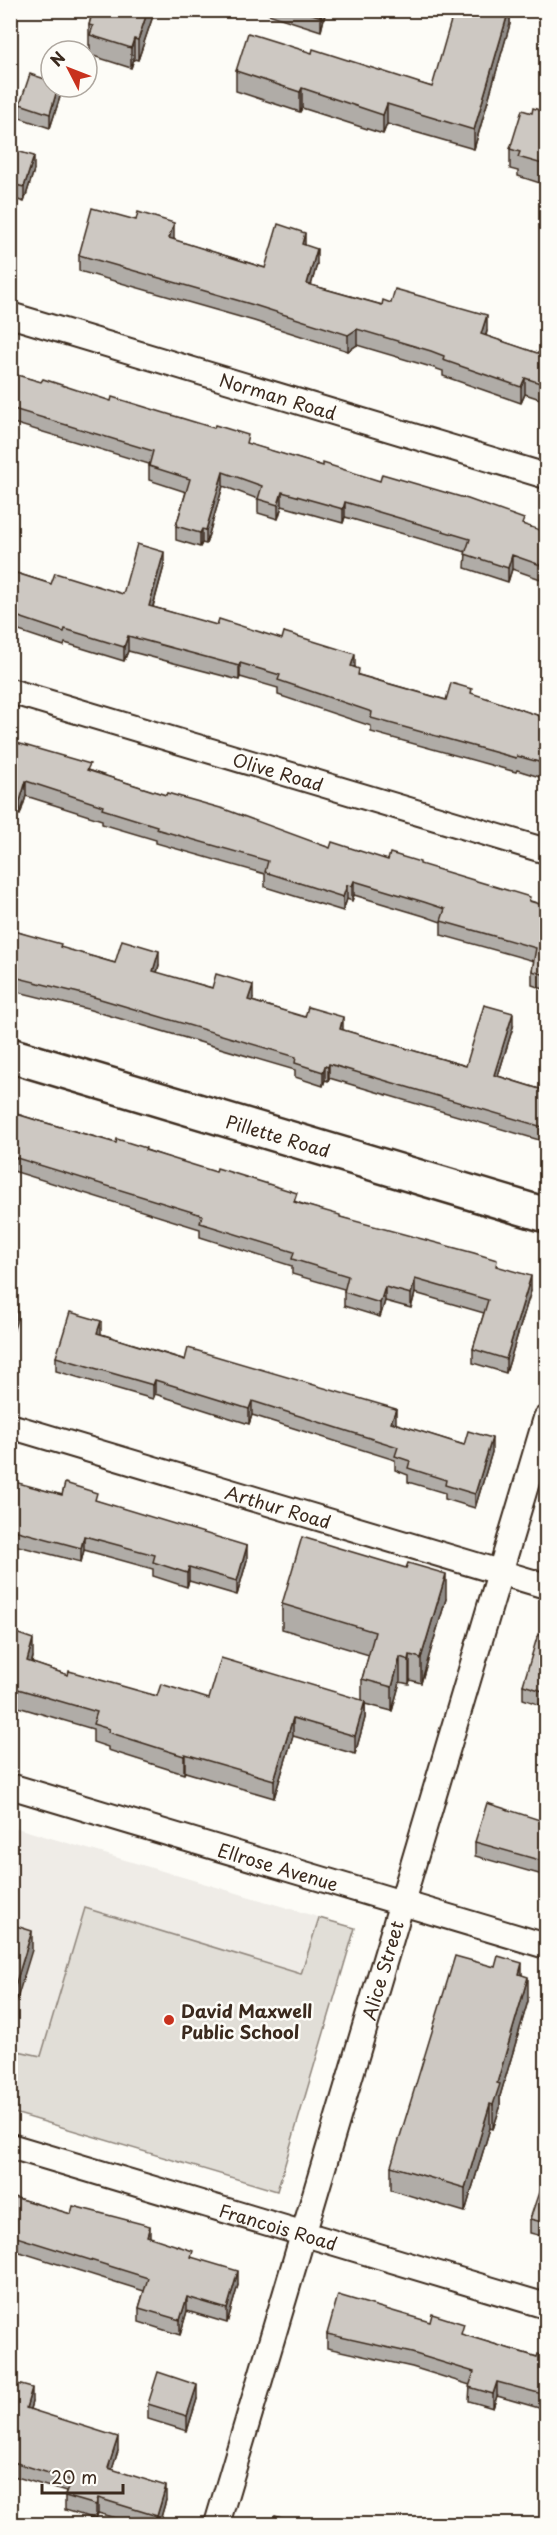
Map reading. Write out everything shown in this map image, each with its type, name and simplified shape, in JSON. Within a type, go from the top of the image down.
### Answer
[{"type":"street","name":"Norman Road","points":[[10,315],[546,476]]},
{"type":"street","name":"Olive Road","points":[[10,691],[546,851]]},
{"type":"street","name":"Pillette Road","points":[[10,1055],[546,1215]]},
{"type":"street","name":"Alice Street","points":[[217,2524],[546,1418]]},
{"type":"street","name":"Arthur Road","points":[[10,1426],[546,1586]]},
{"type":"street","name":"Ellrose Avenue","points":[[10,1786],[546,1946]]},
{"type":"street","name":"Francois Road","points":[[10,2146],[546,2307]]},
{"type":"shaded area","name":"David Maxwell Public School","points":[[10,1826],[355,1928],[277,2191],[11,2112]]},
{"type":"shaded area","name":"David Maxwell Public School","points":[[85,1908],[301,1974],[319,1918],[355,1928],[277,2191],[11,2112],[11,2077],[18,2051],[41,2056]]},
{"type":"building","points":[[93,10],[148,10],[138,40],[134,39],[131,48],[90,35],[93,26],[89,25]]},
{"type":"building","points":[[301,10],[322,10],[321,17]]},
{"type":"building","points":[[454,10],[509,10],[474,130],[387,104],[383,115],[302,88],[300,92],[236,71],[248,33],[312,53],[313,49],[432,87]]},
{"type":"building","points":[[30,74],[39,77],[39,99],[54,99],[50,114],[20,104]]},
{"type":"building","points":[[533,108],[546,112],[546,165],[518,157],[520,152],[510,149],[522,110],[532,113]]},
{"type":"building","points":[[10,149],[34,156],[24,187],[12,184],[10,190]]},
{"type":"building","points":[[92,208],[136,220],[138,212],[174,223],[169,238],[265,268],[278,224],[305,233],[302,244],[317,249],[307,284],[382,305],[383,300],[391,303],[395,289],[487,315],[481,334],[546,356],[546,385],[525,378],[521,387],[443,360],[444,356],[431,351],[357,329],[348,335],[254,305],[79,255]]},
{"type":"building","points":[[10,373],[41,382],[43,379],[111,401],[112,397],[214,428],[215,425],[248,435],[246,443],[380,481],[382,474],[468,499],[524,519],[522,524],[546,532],[546,567],[512,555],[508,568],[465,554],[470,539],[345,502],[343,509],[282,492],[278,505],[258,499],[262,486],[223,472],[206,530],[202,529],[200,533],[176,526],[190,479],[149,466],[153,451],[10,408]]},
{"type":"building","points":[[137,544],[164,552],[149,606],[217,625],[219,619],[282,639],[284,632],[355,654],[351,666],[359,669],[358,675],[446,700],[451,683],[472,689],[471,693],[546,718],[546,764],[517,756],[516,758],[371,718],[372,712],[278,680],[280,675],[240,663],[239,666],[128,636],[124,647],[65,629],[64,632],[10,614],[10,571],[51,584],[55,573],[123,594]]},
{"type":"building","points":[[10,741],[90,764],[87,770],[166,795],[167,793],[224,809],[330,848],[332,842],[388,860],[390,853],[530,897],[529,901],[546,906],[546,975],[532,971],[536,948],[441,921],[445,909],[424,902],[354,881],[352,886],[347,885],[343,897],[265,872],[268,861],[156,829],[157,826],[102,809],[103,806],[26,781],[20,801],[10,798]]},
{"type":"building","points":[[10,930],[61,944],[60,947],[115,963],[122,940],[159,951],[153,971],[212,988],[216,974],[253,985],[248,1000],[305,1017],[308,1007],[343,1017],[340,1029],[466,1066],[484,1005],[513,1013],[494,1075],[546,1091],[546,1128],[329,1064],[328,1067],[325,1066],[323,1072],[295,1063],[296,1057],[87,995],[10,976]]},
{"type":"building","points":[[10,1112],[116,1143],[117,1139],[216,1172],[217,1168],[297,1193],[294,1202],[497,1260],[496,1266],[531,1276],[506,1359],[473,1349],[488,1300],[415,1279],[411,1294],[385,1287],[380,1303],[344,1292],[348,1276],[292,1259],[294,1252],[200,1223],[202,1215],[10,1156]]},
{"type":"building","points":[[10,1303],[17,1305],[10,1329]]},
{"type":"building","points":[[70,1312],[101,1321],[97,1333],[185,1360],[188,1348],[396,1409],[391,1422],[464,1445],[468,1431],[492,1438],[475,1494],[445,1485],[446,1480],[408,1468],[410,1461],[395,1456],[398,1447],[252,1401],[249,1409],[155,1380],[153,1385],[56,1357]]},
{"type":"building","points":[[11,1481],[62,1495],[65,1483],[97,1493],[95,1500],[247,1546],[237,1581],[189,1567],[187,1573],[153,1562],[155,1555],[84,1536],[81,1548],[10,1529]]},
{"type":"building","points":[[302,1537],[406,1568],[408,1563],[446,1574],[421,1658],[410,1655],[409,1660],[400,1657],[392,1687],[362,1679],[375,1632],[282,1604]]},
{"type":"building","points":[[10,1631],[33,1639],[27,1661],[68,1675],[69,1671],[157,1696],[161,1684],[209,1699],[221,1658],[365,1701],[355,1736],[293,1718],[274,1780],[185,1754],[184,1756],[108,1732],[109,1729],[93,1724],[97,1712],[18,1689],[16,1695],[10,1694]]},
{"type":"building","points":[[538,1634],[546,1637],[546,1692],[523,1685]]},
{"type":"building","points":[[487,1803],[546,1822],[546,1862],[475,1842]]},
{"type":"building","points":[[10,1924],[32,1931],[10,2002]]},
{"type":"building","points":[[455,1956],[495,1967],[498,1956],[522,1963],[519,1974],[528,1977],[497,2083],[500,2084],[493,2105],[490,2104],[465,2188],[391,2166]]},
{"type":"building","points":[[540,2189],[546,2190],[546,2223],[530,2219]]},
{"type":"building","points":[[10,2196],[71,2214],[73,2206],[150,2226],[147,2236],[193,2251],[191,2257],[238,2271],[227,2309],[187,2297],[180,2320],[139,2308],[148,2278],[10,2235]]},
{"type":"building","points":[[338,2295],[430,2322],[432,2314],[464,2324],[461,2334],[537,2357],[538,2354],[546,2357],[546,2395],[497,2382],[493,2394],[469,2387],[474,2372],[412,2353],[327,2334]]},
{"type":"building","points":[[158,2372],[197,2385],[187,2416],[148,2404]]},
{"type":"building","points":[[10,2382],[32,2388],[26,2408],[118,2437],[108,2468],[166,2486],[157,2516],[98,2498],[96,2505],[65,2496],[71,2480],[10,2461]]},
{"type":"building","points":[[275,2516],[302,2524],[272,2524]]},
{"type":"place","name":"David Maxwell Public School","points":[[169,2020]]}]
